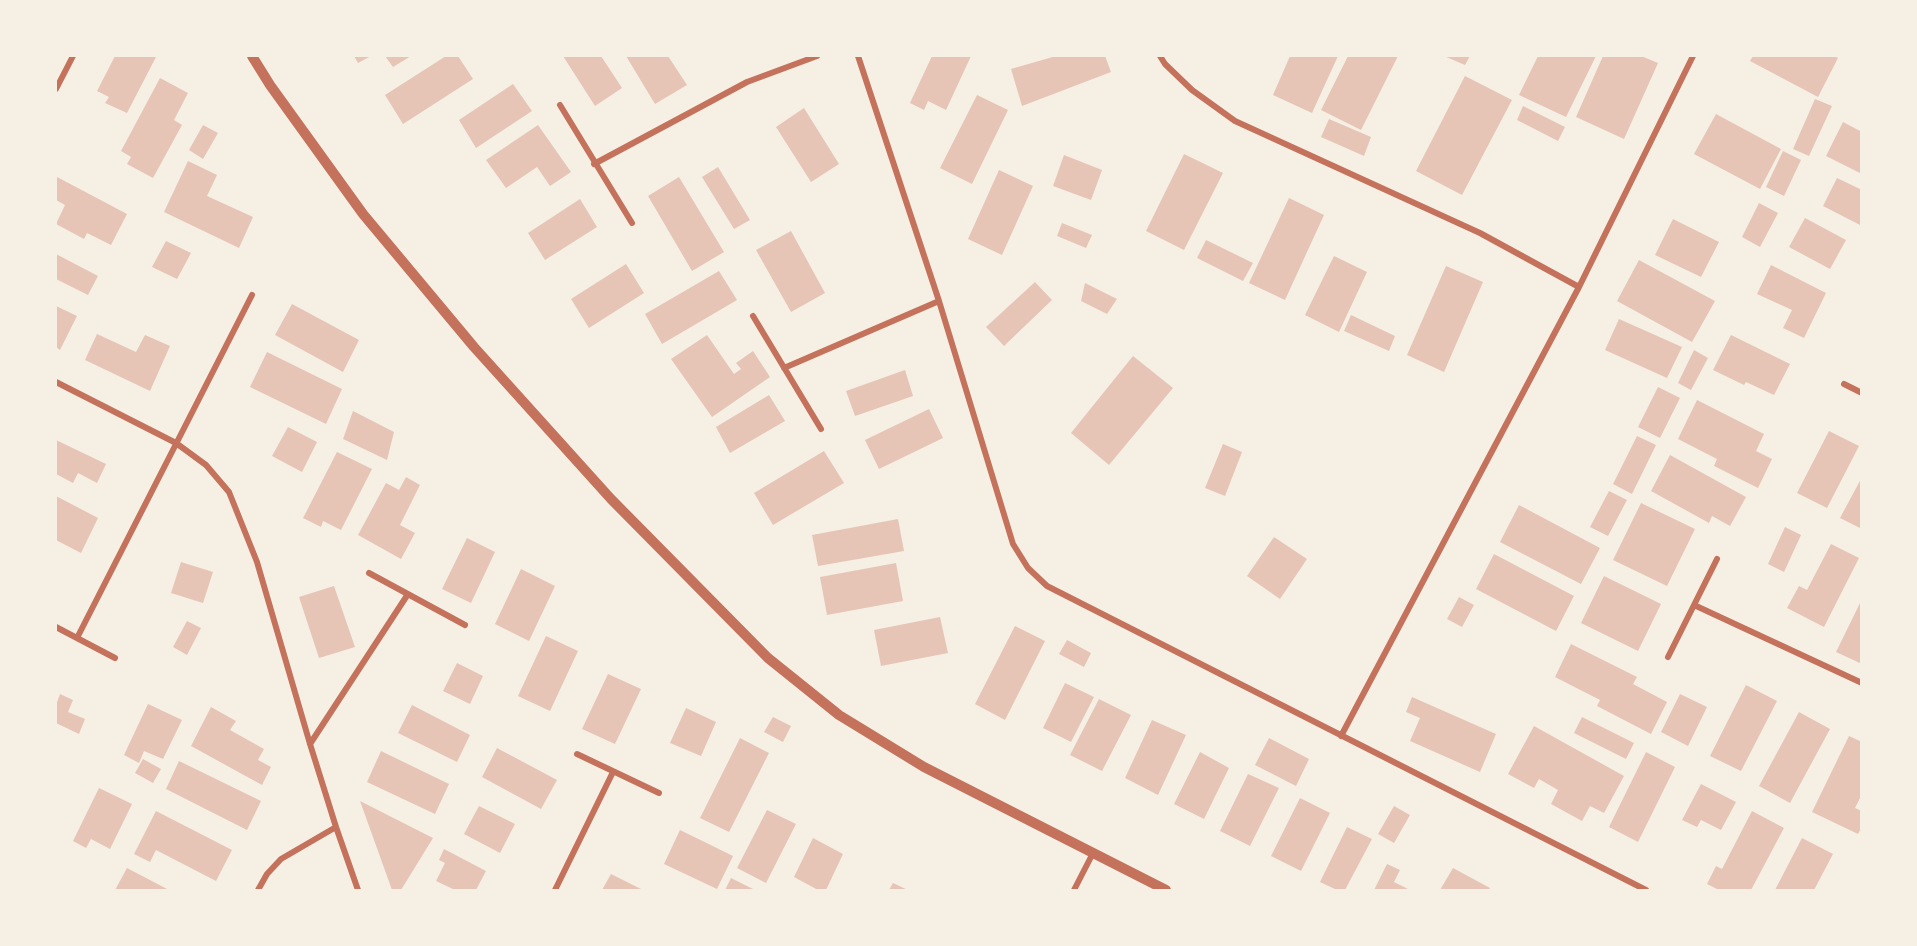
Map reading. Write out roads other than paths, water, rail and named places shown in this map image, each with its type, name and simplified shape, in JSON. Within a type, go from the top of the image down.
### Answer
[{"type":"street","points":[[56,88],[73,56]]},
{"type":"street","points":[[252,56],[270,85],[363,214],[474,347],[610,499],[768,658],[839,715],[924,767],[1166,891]]},
{"type":"street","points":[[594,164],[747,82],[817,56]]},
{"type":"street","points":[[858,56],[939,301],[1013,544],[1028,568],[1047,586],[1646,891]]},
{"type":"street","points":[[1160,56],[1165,64],[1192,90],[1235,121],[1480,233],[1579,287]]},
{"type":"street","points":[[1341,736],[1579,287],[1693,56]]},
{"type":"street","points":[[560,105],[632,223]]},
{"type":"street","points":[[77,638],[252,295]]},
{"type":"street","points":[[784,368],[939,301]]},
{"type":"street","points":[[753,316],[821,429]]},
{"type":"street","points":[[56,382],[176,443],[206,465],[229,492],[257,562],[310,744],[358,891]]},
{"type":"street","points":[[1844,384],[1862,393]]},
{"type":"street","points":[[1668,657],[1717,560]]},
{"type":"street","points":[[369,573],[465,625]]},
{"type":"street","points":[[310,744],[408,594]]},
{"type":"street","points":[[1694,605],[1862,683]]},
{"type":"street","points":[[56,627],[115,658]]},
{"type":"street","points":[[577,754],[659,793]]},
{"type":"street","points":[[555,891],[614,772]]},
{"type":"street","points":[[258,891],[267,874],[280,859],[336,828]]},
{"type":"street","points":[[1074,891],[1093,853]]}]
